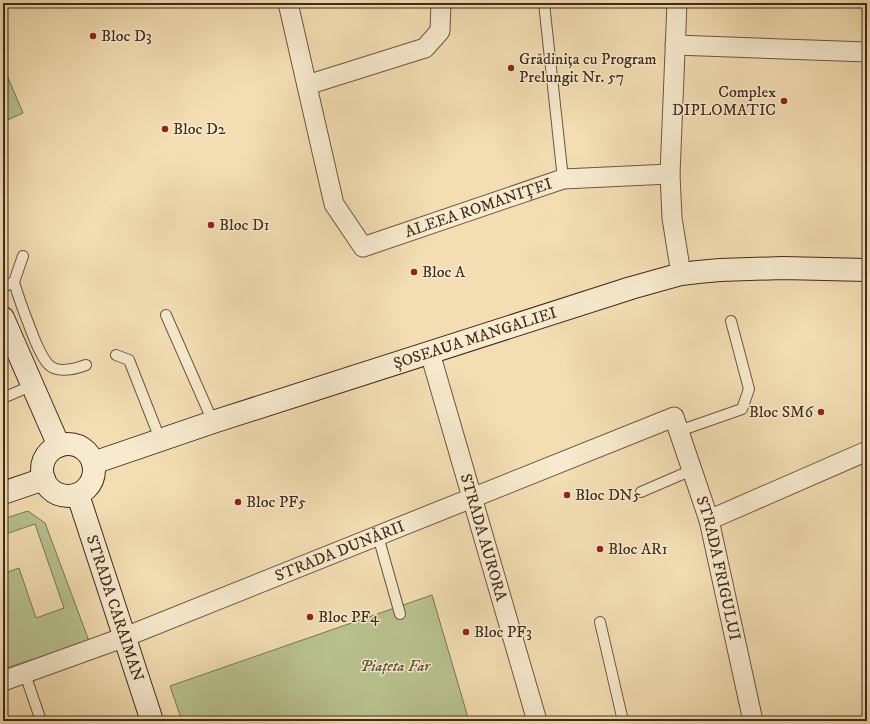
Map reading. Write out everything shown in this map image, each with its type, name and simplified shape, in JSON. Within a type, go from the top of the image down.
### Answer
[{"type":"street","name":"ALEEA ROMANIȚEI","points":[[288,3],[334,204],[363,247],[563,179],[670,174]]},
{"type":"street","points":[[307,85],[424,48],[440,31],[441,3]]},
{"type":"street","points":[[677,3],[670,174],[672,218],[680,274]]},
{"type":"street","points":[[675,45],[867,52]]},
{"type":"street","name":"ȘOSEAUA MANGALIEI","points":[[93,463],[160,439],[680,274],[720,270],[783,268],[867,270]]},
{"type":"street","points":[[3,318],[59,446]]},
{"type":"street","name":"STRADA AURORA","points":[[430,353],[537,721]]},
{"type":"street","name":"STRADA FRIGULUI","points":[[677,424],[708,520],[753,721]]},
{"type":"street","name":"STRADA DUNĂRII","points":[[3,682],[125,637],[472,498],[677,424]]},
{"type":"street","points":[[62,444],[79,446],[86,451],[93,463],[94,475],[91,483],[78,495],[60,495],[52,492],[42,477],[44,460],[48,453],[54,447],[62,444]]},
{"type":"street","points":[[708,520],[867,451]]},
{"type":"street","points":[[3,493],[44,479]]},
{"type":"street","name":"STRADA CARAIMAN","points":[[78,495],[152,721]]},
{"type":"lane","points":[[544,3],[563,179]]},
{"type":"lane","points":[[23,256],[14,282],[31,330],[48,365],[57,370],[79,368],[86,365]]},
{"type":"lane","points":[[3,287],[14,282]]},
{"type":"lane","points":[[166,315],[213,422]]},
{"type":"lane","points":[[677,424],[742,409],[749,389],[732,321]]},
{"type":"lane","points":[[116,354],[129,360],[160,439]]},
{"type":"lane","points":[[3,398],[32,385]]},
{"type":"lane","points":[[641,492],[692,470]]},
{"type":"lane","points":[[378,536],[400,614]]},
{"type":"lane","points":[[600,622],[623,721]]},
{"type":"lane","points":[[25,674],[41,721]]},
{"type":"green space","points":[[3,66],[23,113],[3,122]]},
{"type":"green space","points":[[28,511],[45,523],[89,641],[3,669],[3,654],[6,652],[3,642],[3,574],[19,568],[36,618],[64,608],[35,524],[3,535],[3,519]]},
{"type":"green space","name":"Piațeta Far","points":[[432,595],[469,721],[182,721],[170,686]]},
{"type":"place","name":"Bloc D3","points":[[93,36]]},
{"type":"place","name":"Grădinița cu Program Prelungit Nr. 57","points":[[511,68]]},
{"type":"place","name":"Complex DIPLOMATIC","points":[[784,101]]},
{"type":"place","name":"Bloc D2","points":[[165,129]]},
{"type":"place","name":"Bloc D1","points":[[211,225]]},
{"type":"place","name":"Bloc A","points":[[414,272]]},
{"type":"place","name":"Bloc SM6","points":[[821,412]]},
{"type":"place","name":"Bloc DN5","points":[[567,495]]},
{"type":"place","name":"Bloc PF5","points":[[238,502]]},
{"type":"place","name":"Bloc AR1","points":[[600,549]]},
{"type":"place","name":"Bloc PF4","points":[[310,617]]},
{"type":"place","name":"Bloc PF3","points":[[466,632]]}]
